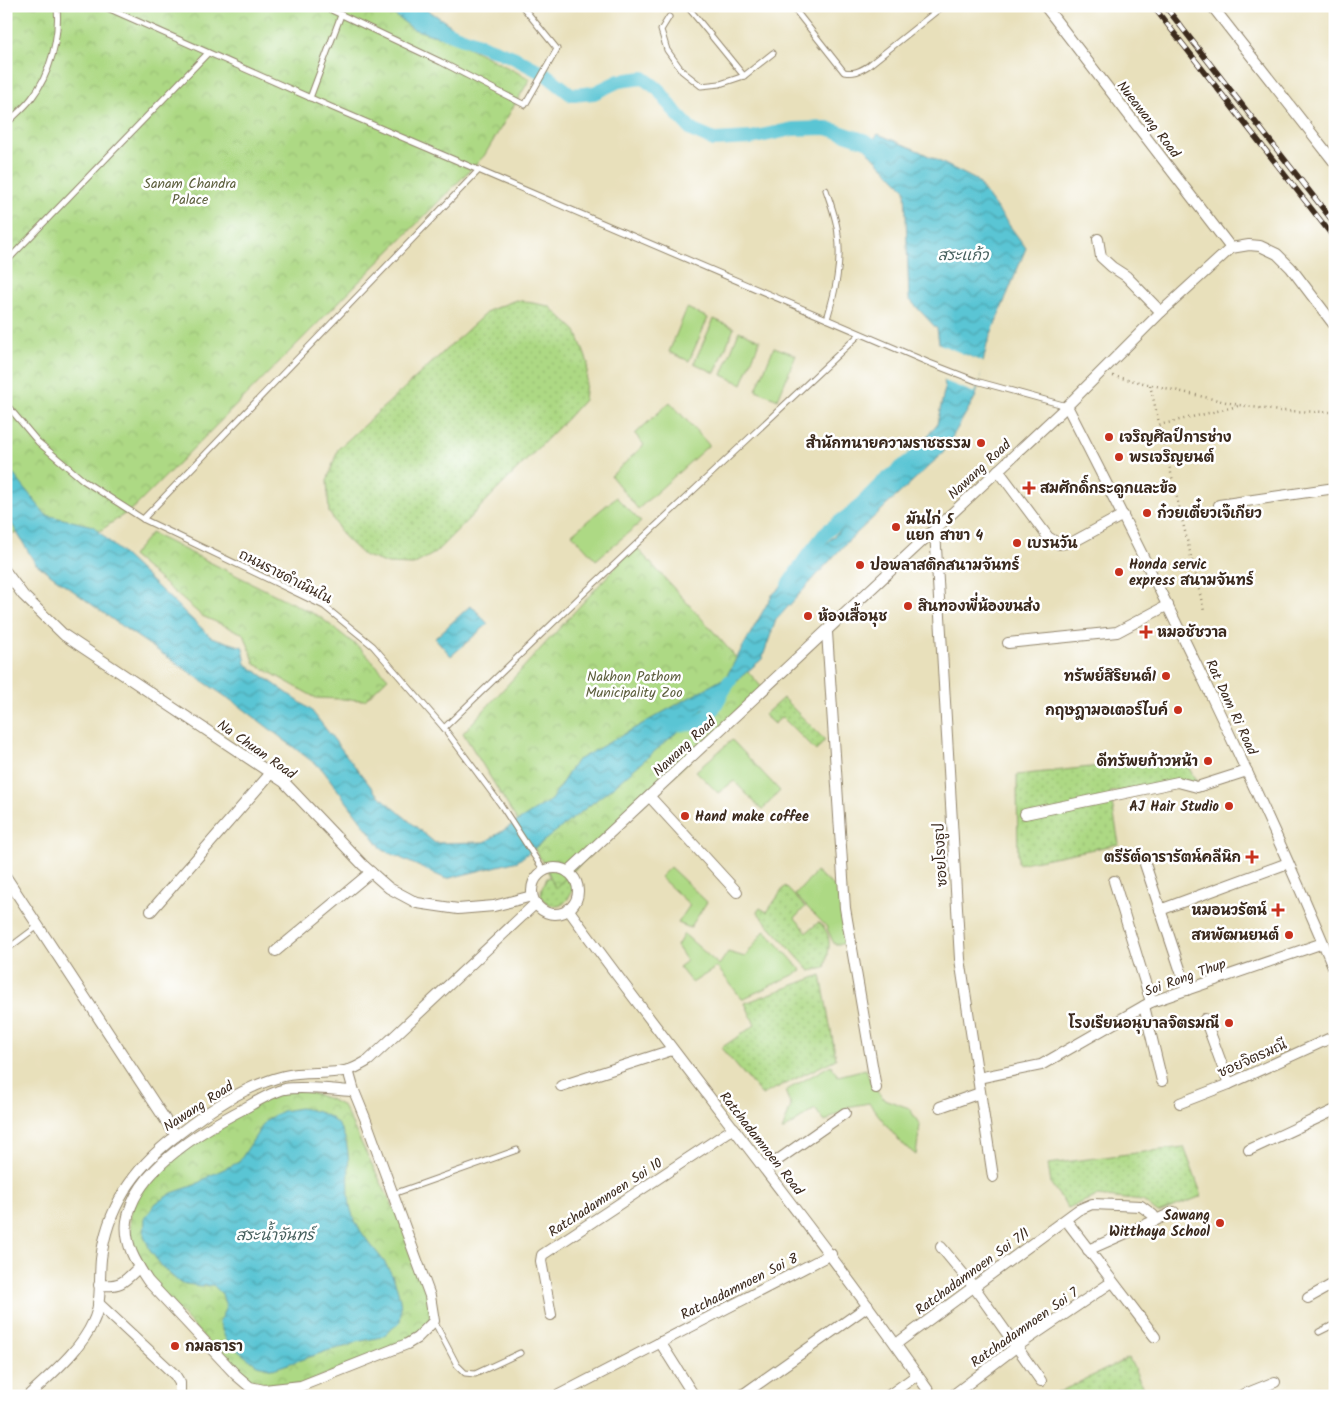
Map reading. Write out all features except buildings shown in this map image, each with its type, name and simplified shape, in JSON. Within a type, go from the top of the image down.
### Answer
[{"type":"street","name":"Nueawang Road","points":[[1045,6],[1231,248]]},
{"type":"street","points":[[1212,6],[1335,163]]},
{"type":"street","points":[[1098,239],[1101,257],[1126,276],[1161,312]]},
{"type":"street","points":[[1231,248],[1248,244],[1260,246],[1277,254],[1291,268],[1335,326]]},
{"type":"street","name":"Nawang Road","points":[[568,872],[827,632],[1067,406],[1161,312],[1231,248]]},
{"type":"street","name":"Rat Dam Ri Road","points":[[1067,406],[1168,605],[1247,771],[1335,971]]},
{"type":"street","points":[[998,470],[1048,537],[1059,544],[1073,542],[1123,515]]},
{"type":"street","points":[[1219,504],[1335,488]]},
{"type":"street","name":"ซอยโรงธูป","points":[[935,530],[960,958],[993,1177]]},
{"type":"street","name":"Na Chuan Road","points":[[6,572],[23,595],[64,635],[284,782],[371,872],[389,888],[417,903],[458,909],[494,906],[534,899]]},
{"type":"street","points":[[1008,643],[1117,632],[1168,605]]},
{"type":"street","points":[[827,632],[846,908],[876,1088]]},
{"type":"street","points":[[1025,814],[1178,782],[1197,787],[1247,771]]},
{"type":"street","points":[[151,911],[271,773]]},
{"type":"street","points":[[650,797],[737,892]]},
{"type":"street","points":[[1160,910],[1288,863]]},
{"type":"street","points":[[1145,864],[1188,990]]},
{"type":"street","points":[[534,899],[541,909],[555,914],[568,909],[573,904],[578,891],[573,877],[568,872],[556,868],[544,871]]},
{"type":"street","name":"Nawang Road","points":[[28,1396],[86,1336],[94,1321],[107,1227],[126,1187],[159,1150],[222,1103],[272,1080],[285,1076],[348,1070],[369,1060],[534,899],[532,888],[534,881],[544,871]]},
{"type":"street","points":[[276,951],[371,872]]},
{"type":"street","points":[[6,877],[176,1136]]},
{"type":"street","points":[[1114,881],[1147,1004],[1162,1081]]},
{"type":"street","name":"Ratchadamnoen Road","points":[[568,909],[672,1050],[830,1254],[932,1396]]},
{"type":"street","name":"Soi Rong Thup","points":[[978,1078],[1042,1065],[1147,1004],[1323,943]]},
{"type":"street","points":[[1205,1019],[1229,1084]]},
{"type":"street","name":"ซอยจิตรมณี","points":[[1180,1103],[1229,1084],[1335,1036]]},
{"type":"street","points":[[561,1086],[672,1050]]},
{"type":"street","points":[[348,1070],[354,1091],[430,1296],[434,1321],[417,1338],[407,1344],[301,1386],[264,1390],[250,1387],[236,1375],[148,1281],[130,1248],[127,1223],[129,1216],[137,1195],[147,1178],[185,1144],[213,1124],[269,1095],[286,1089],[354,1091]]},
{"type":"street","points":[[940,1107],[980,1092]]},
{"type":"street","points":[[1249,1150],[1335,1110]]},
{"type":"street","points":[[765,1169],[845,1113]]},
{"type":"street","name":"Ratchadamnoen Soi 10","points":[[552,1315],[540,1261],[542,1256],[734,1128]]},
{"type":"street","name":"Ratchadamnoen Soi 7/1","points":[[896,1344],[1078,1210],[1092,1204],[1141,1206],[1153,1215],[1156,1220]]},
{"type":"street","points":[[1088,1250],[1174,1212]]},
{"type":"street","points":[[1065,1221],[1155,1337]]},
{"type":"street","points":[[941,1247],[974,1287],[1016,1348],[1042,1381]]},
{"type":"street","name":"Ratchadamnoen Soi 8","points":[[557,1396],[830,1254]]},
{"type":"street","points":[[99,1284],[112,1286],[120,1284],[139,1267]]},
{"type":"street","name":"Ratchadamnoen Soi 7","points":[[952,1396],[1016,1348],[1112,1282]]},
{"type":"street","points":[[1308,1298],[1335,1283]]},
{"type":"street","points":[[98,1302],[175,1375],[180,1382],[180,1396]]},
{"type":"street","points":[[742,1396],[868,1306]]},
{"type":"street","points":[[660,1342],[694,1396]]},
{"type":"street","points":[[888,1396],[917,1375]]},
{"type":"street","points":[[1240,1396],[1275,1382]]},
{"type":"lane","points":[[6,124],[32,98],[50,64],[59,25],[58,6]]},
{"type":"lane","points":[[102,6],[310,98],[927,362],[976,382],[1067,406]]},
{"type":"lane","points":[[324,6],[525,105],[557,50],[522,6]]},
{"type":"lane","points":[[792,6],[844,72],[850,73],[868,66],[943,6]]},
{"type":"lane","points":[[689,7],[744,76]]},
{"type":"lane","points":[[310,98],[341,15]]},
{"type":"lane","points":[[669,17],[661,30],[667,50],[682,71],[701,86],[720,84],[744,76],[773,52]]},
{"type":"lane","points":[[6,262],[208,53]]},
{"type":"lane","points":[[143,519],[480,170]]},
{"type":"lane","points":[[826,190],[838,235],[840,259],[837,281],[827,319]]},
{"type":"lane","points":[[444,728],[582,595],[860,334]]},
{"type":"lane","name":"ถนนราชดำเนินใน","points":[[6,404],[38,442],[78,476],[143,519],[324,606],[373,646],[444,728],[501,804],[544,871]]},
{"type":"lane","points":[[6,950],[38,926]]},
{"type":"lane","points":[[393,1194],[518,1150]]},
{"type":"lane","points":[[434,1321],[457,1365],[465,1373],[475,1374],[520,1352]]},
{"type":"lane","points":[[1319,1332],[1335,1324]]},
{"type":"path","points":[[1100,372],[1239,405],[1279,411],[1335,412]]},
{"type":"path","points":[[1150,385],[1204,610]]},
{"type":"path","points":[[1159,425],[1239,405]]},
{"type":"green space","name":"Sanam Chandra Palace","points":[[6,6],[383,6],[432,35],[450,38],[530,79],[484,156],[136,506],[97,533],[6,533]]},
{"type":"green space","points":[[516,300],[549,306],[576,331],[588,363],[584,400],[435,553],[413,565],[388,564],[363,555],[344,537],[329,512],[327,481],[338,449],[488,311]]},
{"type":"green space","points":[[687,308],[708,318],[689,361],[669,352]]},
{"type":"green space","points":[[714,319],[734,328],[715,373],[694,363]]},
{"type":"green space","points":[[739,331],[760,340],[742,384],[722,375]]},
{"type":"green space","points":[[774,347],[796,355],[778,399],[756,390]]},
{"type":"green space","points":[[670,402],[709,445],[638,509],[611,476],[644,445],[635,434]]},
{"type":"green space","points":[[616,497],[641,522],[596,560],[572,534]]},
{"type":"green space","points":[[151,533],[320,617],[361,649],[388,678],[365,700],[316,698],[255,664],[244,634],[202,616],[132,556]]},
{"type":"green space","name":"Nakhon Pathom Municipality Zoo","points":[[635,546],[764,690],[555,888],[547,869],[463,733]]},
{"type":"green space","points":[[783,698],[825,740],[816,751],[782,717],[774,724],[764,715]]},
{"type":"green space","points":[[732,740],[780,791],[762,810],[734,781],[718,793],[696,771]]},
{"type":"green space","points":[[1183,757],[1197,783],[1110,792],[1119,844],[1018,864],[1017,775]]},
{"type":"green space","points":[[670,867],[707,902],[690,928],[678,923],[690,905],[660,877]]},
{"type":"green space","points":[[816,872],[839,890],[847,944],[834,944],[826,926],[795,895]]},
{"type":"green space","points":[[559,875],[568,880],[573,887],[568,899],[556,906],[546,902],[541,896],[542,888],[547,878]]},
{"type":"green space","points":[[785,886],[805,907],[795,918],[807,932],[819,922],[827,933],[829,943],[825,968],[810,971],[757,912],[760,908],[767,912]]},
{"type":"green space","points":[[765,930],[802,971],[742,999],[717,967],[692,983],[679,967],[687,961],[677,946],[684,934],[719,965],[728,952],[745,957]]},
{"type":"green space","points":[[821,975],[836,1059],[762,1095],[721,1048],[755,1025],[745,1003]]},
{"type":"green space","points":[[831,1065],[838,1076],[866,1069],[872,1086],[884,1099],[909,1108],[920,1125],[916,1155],[899,1141],[869,1103],[847,1107],[825,1122],[815,1109],[782,1131],[791,1106],[785,1091]]},
{"type":"green space","name":"สระน้ำจันทร์","points":[[303,1090],[330,1099],[343,1106],[406,1233],[429,1296],[430,1320],[416,1337],[301,1385],[251,1386],[149,1280],[131,1248],[130,1216],[135,1198],[160,1168],[263,1095]]},
{"type":"green space","points":[[1184,1147],[1202,1196],[1158,1213],[1143,1201],[1097,1196],[1068,1208],[1051,1184],[1048,1164]]},
{"type":"green space","points":[[1129,1358],[1147,1396],[1051,1396]]},
{"type":"water","points":[[383,6],[412,6],[414,9],[428,10],[450,25],[450,38],[413,29]]},
{"type":"water","name":"สระแก้ว","points":[[878,134],[919,151],[976,180],[1026,248],[987,344],[976,396],[943,453],[846,543],[776,620],[762,659],[613,787],[518,861],[446,879],[383,850],[322,769],[241,707],[120,625],[35,563],[6,514],[6,465],[46,515],[93,526],[211,637],[243,647],[246,664],[311,710],[375,792],[435,843],[485,842],[551,800],[576,761],[726,677],[772,595],[894,479],[937,424],[945,387],[937,329],[909,299],[905,189],[866,149]]},
{"type":"water","points":[[471,605],[488,624],[451,656],[435,638]]},
{"type":"water","name":"สระน้ำจันทร์","points":[[300,1108],[324,1114],[334,1121],[342,1131],[348,1150],[349,1200],[353,1217],[393,1278],[399,1295],[401,1313],[400,1322],[382,1337],[356,1342],[273,1369],[257,1365],[226,1340],[219,1322],[226,1307],[222,1294],[213,1285],[200,1286],[180,1283],[164,1269],[151,1252],[144,1236],[145,1218],[156,1203],[172,1193],[195,1185],[239,1162],[266,1120],[282,1111]]},
{"type":"pier","points":[[937,343],[985,363],[975,393],[942,380]]},
{"type":"waterway","points":[[402,6],[404,10],[439,29],[513,57],[545,74],[572,95],[594,93],[619,81],[643,78],[658,89],[676,113],[693,131],[714,140],[751,138],[793,129],[827,128],[866,141],[886,153]]},
{"type":"waterway","points":[[788,585],[827,531],[854,511],[882,483],[922,451]]},
{"type":"waterway","points":[[669,726],[693,724],[702,720],[712,710],[730,681]]},
{"type":"railway","points":[[1153,6],[1335,239]]},
{"type":"railway","points":[[1165,6],[1335,224]]},
{"type":"place","name":"เจริญศิลป์การช่าง","points":[[1109,437]]},
{"type":"place","name":"สำนักทนายความราชธรรม","points":[[981,443]]},
{"type":"place","name":"พรเจริญยนต์","points":[[1119,457]]},
{"type":"place","name":"สมศักดิ์กระดูกและข้อ","points":[[1029,488]]},
{"type":"place","name":"ก๋วยเตี๋ยวเจ๊เกียว","points":[[1147,513]]},
{"type":"place","name":"มันไก่ 5 แยก สาขา 4","points":[[896,527]]},
{"type":"place","name":"เบรนวัน","points":[[1017,543]]},
{"type":"place","name":"ปอพลาสติกสนามจันทร์","points":[[860,565]]},
{"type":"place","name":"Honda servic express สนามจันทร์","points":[[1119,572]]},
{"type":"place","name":"สินทองพี่น้องขนส่ง","points":[[908,606]]},
{"type":"place","name":"ห้องเสื้อนุช","points":[[808,616]]},
{"type":"place","name":"หมอชัชวาล","points":[[1146,632]]},
{"type":"place","name":"ทรัพย์สิริยนต์1","points":[[1166,676]]},
{"type":"place","name":"กฤษฎามอเตอร์ไบค์","points":[[1178,710]]},
{"type":"place","name":"ดีทรัพยก้าวหน้า","points":[[1208,761]]},
{"type":"place","name":"AJ Hair Studio","points":[[1229,806]]},
{"type":"place","name":"Hand make coffee","points":[[685,816]]},
{"type":"place","name":"ตรีรัต์ดารารัตน์คลีนิก","points":[[1252,857]]},
{"type":"place","name":"หมอนวรัตน์","points":[[1278,910]]},
{"type":"place","name":"สหพัฒนยนต์","points":[[1289,935]]},
{"type":"place","name":"โรงเรียนอนุบาลจิตรมณี","points":[[1229,1023]]},
{"type":"place","name":"Sawang Witthaya School","points":[[1220,1223]]},
{"type":"place","name":"กมลธารา","points":[[175,1346]]}]
